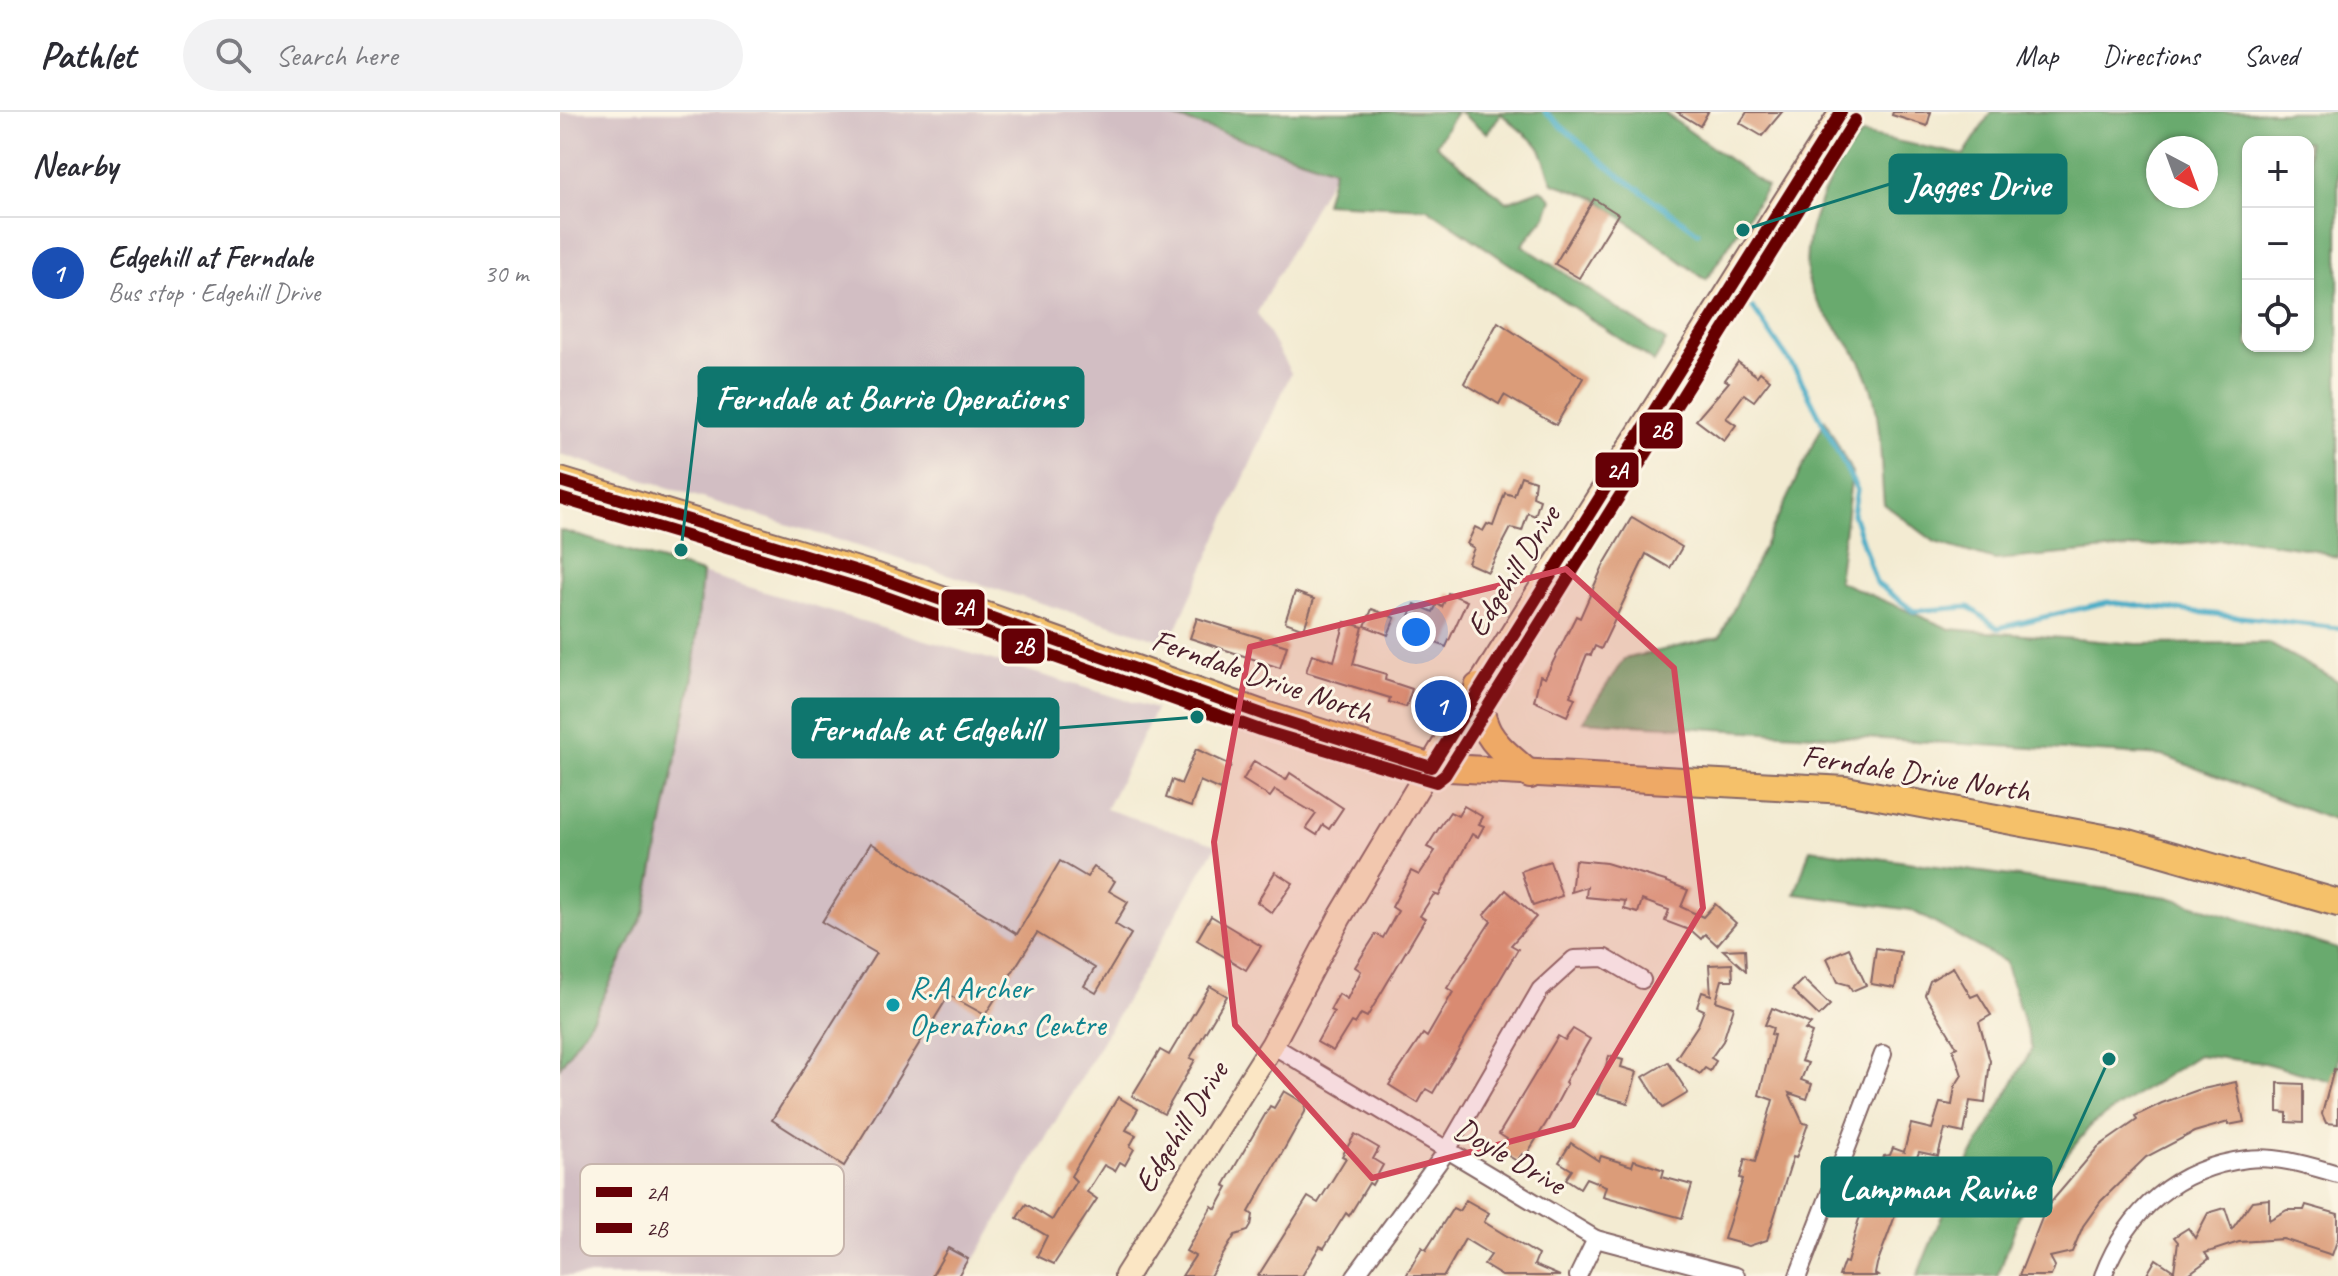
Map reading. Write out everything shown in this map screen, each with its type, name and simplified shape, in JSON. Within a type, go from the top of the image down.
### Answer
[{"type":"main road","name":"Ferndale Drive North","points":[[560,481],[874,576],[1265,715],[1431,767],[1530,775],[1846,790],[2125,842],[2338,903]]},
{"type":"main road","points":[[1478,687],[1480,720],[1495,744],[1530,775]]},
{"type":"street","name":"Edgehill Drive","points":[[1126,1276],[1272,1045],[1340,917],[1478,687],[1836,114]]},
{"type":"street","points":[[1355,1276],[1446,1152],[1540,990],[1574,959],[1605,958],[1642,980]]},
{"type":"street","name":"Doyle Drive","points":[[1272,1045],[1446,1152],[1596,1239],[1736,1276]]},
{"type":"street","points":[[1798,1276],[1883,1054]]},
{"type":"street","points":[[2103,1276],[2116,1242],[2149,1202],[2194,1173],[2260,1159],[2300,1163],[2338,1174]]},
{"type":"street","points":[[1578,1276],[1596,1239]]},
{"type":"highlighted area","points":[[1566,569],[1674,668],[1703,908],[1573,1125],[1372,1178],[1235,1025],[1214,842],[1250,647]]},
{"type":"shaded area","points":[[560,112],[1158,112],[1335,169],[1257,313],[1291,373],[1170,643],[560,454]]},
{"type":"shaded area","points":[[702,573],[1156,709],[1106,809],[1217,845],[965,1276],[560,1276],[560,1067],[594,1016],[645,911],[693,676]]},
{"type":"green space","points":[[1158,112],[1456,112],[1436,145],[1507,202],[1541,189],[1552,199],[1546,216],[1522,245],[1666,341],[1654,362],[1427,208],[1325,203],[1334,169]]},
{"type":"green space","points":[[1459,112],[1663,112],[1767,187],[1706,280],[1596,198],[1553,183],[1539,146],[1501,114],[1487,133]]},
{"type":"green space","points":[[1991,112],[2338,112],[2338,558],[2315,550],[2242,538],[1995,560],[1935,542],[1884,504],[1879,430],[1867,375],[1856,354],[1820,306],[1810,286],[1807,264],[1809,240],[1824,192],[1862,134],[1964,155]]},
{"type":"green space","points":[[1825,420],[1852,473],[1838,581],[1950,629],[2136,644],[2268,643],[2338,681],[2338,822],[2164,756],[1583,721],[1624,659],[1720,637]]},
{"type":"green space","points":[[560,530],[702,573],[693,676],[645,911],[594,1016],[560,1067]]},
{"type":"green space","points":[[1810,849],[2168,897],[2338,949],[2338,1083],[2264,1063],[2198,1055],[2092,1124],[2021,1211],[1998,1276],[1917,1276],[1953,1189],[2032,1049],[2005,962],[1911,910],[1795,894]]},
{"type":"building","points":[[1677,112],[1708,112],[1700,126]]},
{"type":"building","points":[[1747,112],[1782,112],[1762,136],[1740,123]]},
{"type":"building","points":[[1893,112],[1931,112],[1927,126],[1892,115]]},
{"type":"building","points":[[1594,199],[1618,214],[1579,278],[1555,264]]},
{"type":"building","points":[[1498,322],[1583,378],[1556,425],[1504,395],[1499,404],[1464,383]]},
{"type":"building","points":[[1738,362],[1757,376],[1760,372],[1770,380],[1754,401],[1744,394],[1726,418],[1736,425],[1724,441],[1696,420],[1729,382],[1725,380]]},
{"type":"building","points":[[1521,476],[1535,481],[1533,497],[1540,500],[1535,516],[1528,513],[1522,531],[1511,528],[1488,572],[1468,563],[1474,548],[1467,544],[1475,527],[1483,531],[1487,524],[1493,526],[1505,493],[1514,496]]},
{"type":"building","points":[[1632,517],[1682,547],[1670,568],[1646,554],[1601,649],[1595,646],[1591,655],[1587,654],[1570,696],[1575,698],[1567,716],[1534,701],[1540,676],[1545,678],[1576,616],[1580,618],[1603,566]]},
{"type":"building","points":[[1295,592],[1314,599],[1304,629],[1285,622]]},
{"type":"building","points":[[1448,593],[1467,601],[1446,647],[1415,634],[1417,630],[1406,625],[1415,604],[1433,612],[1437,604],[1442,607]]},
{"type":"building","points":[[1372,609],[1395,618],[1388,635],[1365,626]]},
{"type":"building","points":[[1197,618],[1287,646],[1280,668],[1190,638]]},
{"type":"building","points":[[1345,622],[1363,627],[1353,664],[1386,674],[1385,680],[1412,689],[1406,707],[1389,702],[1390,698],[1306,672],[1312,654],[1334,661]]},
{"type":"building","points":[[1196,749],[1231,765],[1220,790],[1200,781],[1191,807],[1166,798],[1172,780],[1181,784]]},
{"type":"building","points":[[1254,761],[1286,780],[1290,773],[1343,808],[1329,829],[1323,825],[1317,835],[1306,828],[1316,814],[1275,790],[1270,797],[1243,780]]},
{"type":"building","points":[[1464,806],[1483,817],[1479,824],[1484,826],[1478,837],[1472,834],[1439,896],[1434,894],[1420,916],[1425,919],[1367,1017],[1361,1014],[1355,1024],[1351,1022],[1333,1051],[1317,1042],[1334,1012],[1330,1010],[1339,994],[1347,999],[1361,971],[1355,967],[1376,934],[1383,938],[1398,911],[1392,907],[1411,871],[1419,875],[1435,851],[1427,847],[1437,831],[1450,812],[1458,816]]},
{"type":"building","name":"R.A Archer Operations Centre","points":[[871,843],[1017,934],[1060,861],[1087,877],[1094,867],[1115,881],[1109,891],[1128,902],[1115,924],[1131,934],[1096,993],[1084,986],[1095,968],[1037,933],[985,1015],[949,995],[844,1166],[772,1120],[876,953],[822,922]]},
{"type":"building","points":[[1575,860],[1606,863],[1688,890],[1681,907],[1703,917],[1715,904],[1736,923],[1717,945],[1705,934],[1701,939],[1692,931],[1665,921],[1669,910],[1642,900],[1638,913],[1624,909],[1625,901],[1586,897],[1587,887],[1571,892]]},
{"type":"building","points":[[1550,861],[1562,896],[1533,906],[1521,871]]},
{"type":"building","points":[[1275,872],[1293,883],[1272,913],[1257,902]]},
{"type":"building","points":[[1506,890],[1536,917],[1511,945],[1518,949],[1433,1093],[1426,1089],[1418,1103],[1389,1085],[1423,1034],[1427,1037],[1453,992],[1447,988],[1491,921],[1484,915]]},
{"type":"building","points":[[1211,916],[1261,946],[1246,970],[1197,940]]},
{"type":"building","points":[[1849,948],[1866,985],[1852,991],[1849,985],[1838,982],[1827,958]]},
{"type":"building","points":[[1876,948],[1901,952],[1895,988],[1871,984]]},
{"type":"building","points":[[1745,949],[1746,971],[1723,950]]},
{"type":"building","points":[[1732,964],[1733,980],[1722,980],[1716,1001],[1734,1007],[1723,1041],[1711,1058],[1716,1061],[1710,1071],[1705,1068],[1700,1074],[1676,1058],[1704,1010],[1697,1007],[1702,992],[1711,995],[1709,965]]},
{"type":"building","points":[[1953,967],[1971,997],[1978,994],[1991,1015],[1979,1022],[1990,1061],[1985,1103],[1970,1101],[1964,1133],[1945,1129],[1938,1156],[1919,1152],[1877,1264],[1875,1274],[1878,1276],[1839,1276],[1844,1262],[1847,1263],[1858,1222],[1884,1156],[1890,1155],[1893,1148],[1904,1152],[1911,1124],[1932,1129],[1940,1103],[1952,1105],[1955,1086],[1962,1075],[1953,1049],[1957,1047],[1925,995],[1930,981]]},
{"type":"building","points":[[1803,979],[1830,1005],[1819,1016],[1792,990]]},
{"type":"building","points":[[1210,986],[1227,996],[1190,1058],[1195,1060],[1164,1114],[1132,1096],[1160,1050],[1169,1055]]},
{"type":"building","points":[[1772,1008],[1811,1024],[1805,1030],[1812,1033],[1801,1061],[1808,1063],[1801,1080],[1812,1084],[1807,1099],[1789,1093],[1803,1123],[1808,1124],[1796,1158],[1793,1157],[1767,1240],[1749,1246],[1724,1239],[1743,1179],[1740,1178],[1745,1159],[1755,1162],[1773,1100],[1759,1095],[1774,1035],[1771,1034],[1773,1028],[1765,1025]]},
{"type":"building","points":[[1573,1029],[1590,1039],[1565,1082],[1567,1084],[1548,1120],[1525,1157],[1522,1154],[1517,1161],[1500,1151],[1507,1139],[1499,1134],[1558,1036],[1565,1040]]},
{"type":"building","points":[[1609,1056],[1623,1060],[1621,1067],[1637,1072],[1628,1103],[1597,1094]]},
{"type":"building","points":[[1668,1062],[1688,1093],[1663,1108],[1643,1077]]},
{"type":"building","points":[[2334,1069],[2338,1070],[2338,1124],[2326,1123],[2322,1114]]},
{"type":"building","points":[[2236,1082],[2244,1122],[2228,1125],[2228,1122],[2194,1132],[2146,1157],[2101,1201],[2083,1226],[2072,1252],[2050,1257],[2055,1266],[2051,1276],[2019,1276],[2046,1208],[2098,1147],[2137,1120],[2135,1116],[2162,1103],[2198,1090]]},
{"type":"building","points":[[2278,1083],[2303,1084],[2303,1123],[2287,1122],[2287,1113],[2278,1112]]},
{"type":"building","points":[[1284,1091],[1306,1104],[1305,1112],[1249,1212],[1253,1215],[1251,1226],[1248,1231],[1235,1235],[1210,1276],[1182,1276],[1195,1256],[1186,1251],[1212,1206],[1216,1209],[1228,1187],[1224,1185],[1270,1106],[1274,1108]]},
{"type":"building","points":[[1118,1097],[1138,1109],[1126,1130],[1136,1135],[1130,1146],[1134,1149],[1125,1165],[1120,1162],[1115,1171],[1104,1165],[1087,1192],[1097,1199],[1054,1264],[1037,1256],[1047,1236],[1017,1218],[1026,1204],[1052,1220],[1076,1181],[1071,1176]]},
{"type":"building","points":[[1355,1134],[1379,1148],[1373,1159],[1383,1165],[1372,1185],[1369,1183],[1349,1216],[1346,1213],[1324,1248],[1320,1246],[1302,1276],[1258,1276],[1308,1197],[1318,1203],[1346,1158],[1342,1156]]},
{"type":"building","points":[[1571,1143],[1599,1161],[1601,1156],[1632,1166],[1634,1160],[1664,1170],[1662,1177],[1692,1185],[1682,1218],[1603,1196],[1606,1186],[1586,1178],[1580,1188],[1566,1179],[1572,1170],[1559,1162]]},
{"type":"building","points":[[2269,1199],[2269,1220],[2287,1210],[2304,1210],[2306,1205],[2338,1214],[2338,1238],[2332,1255],[2283,1239],[2239,1242],[2205,1253],[2209,1259],[2186,1276],[2146,1276],[2156,1259],[2174,1271],[2178,1242],[2174,1237],[2188,1228],[2195,1238],[2208,1213],[2225,1208],[2232,1229],[2252,1201]]},
{"type":"building","points":[[1466,1200],[1489,1213],[1484,1222],[1538,1255],[1534,1265],[1560,1276],[1502,1276],[1484,1265],[1491,1255],[1465,1239],[1444,1276],[1406,1276],[1422,1247],[1426,1250],[1453,1208],[1459,1211]]},
{"type":"building","points":[[948,1248],[968,1259],[958,1276],[932,1276]]},
{"type":"waterway","points":[[1545,112],[1608,167],[1698,232]]},
{"type":"waterway","points":[[1753,308],[1798,374],[1857,490],[1853,514],[1876,583],[1914,611],[1969,607],[1998,628],[2107,602],[2338,628]]},
{"type":"transit line","name":"2A","points":[[560,481],[874,576],[1265,715],[1431,767],[1841,112]]},
{"type":"transit line","name":"2B","points":[[560,498],[869,591],[1260,730],[1436,782],[1445,775],[1855,120]]},
{"type":"place","name":"Jagges Drive","points":[[1743,230]]},
{"type":"place","name":"Ferndale at Barrie Operations","points":[[681,550]]},
{"type":"place","name":"Edgehill at Ferndale","points":[[1441,706]]},
{"type":"place","name":"Ferndale at Edgehill","points":[[1197,717]]},
{"type":"place","name":"R.A Archer Operations Centre","points":[[893,1005]]},
{"type":"place","name":"Lampman Ravine","points":[[2109,1059]]}]
